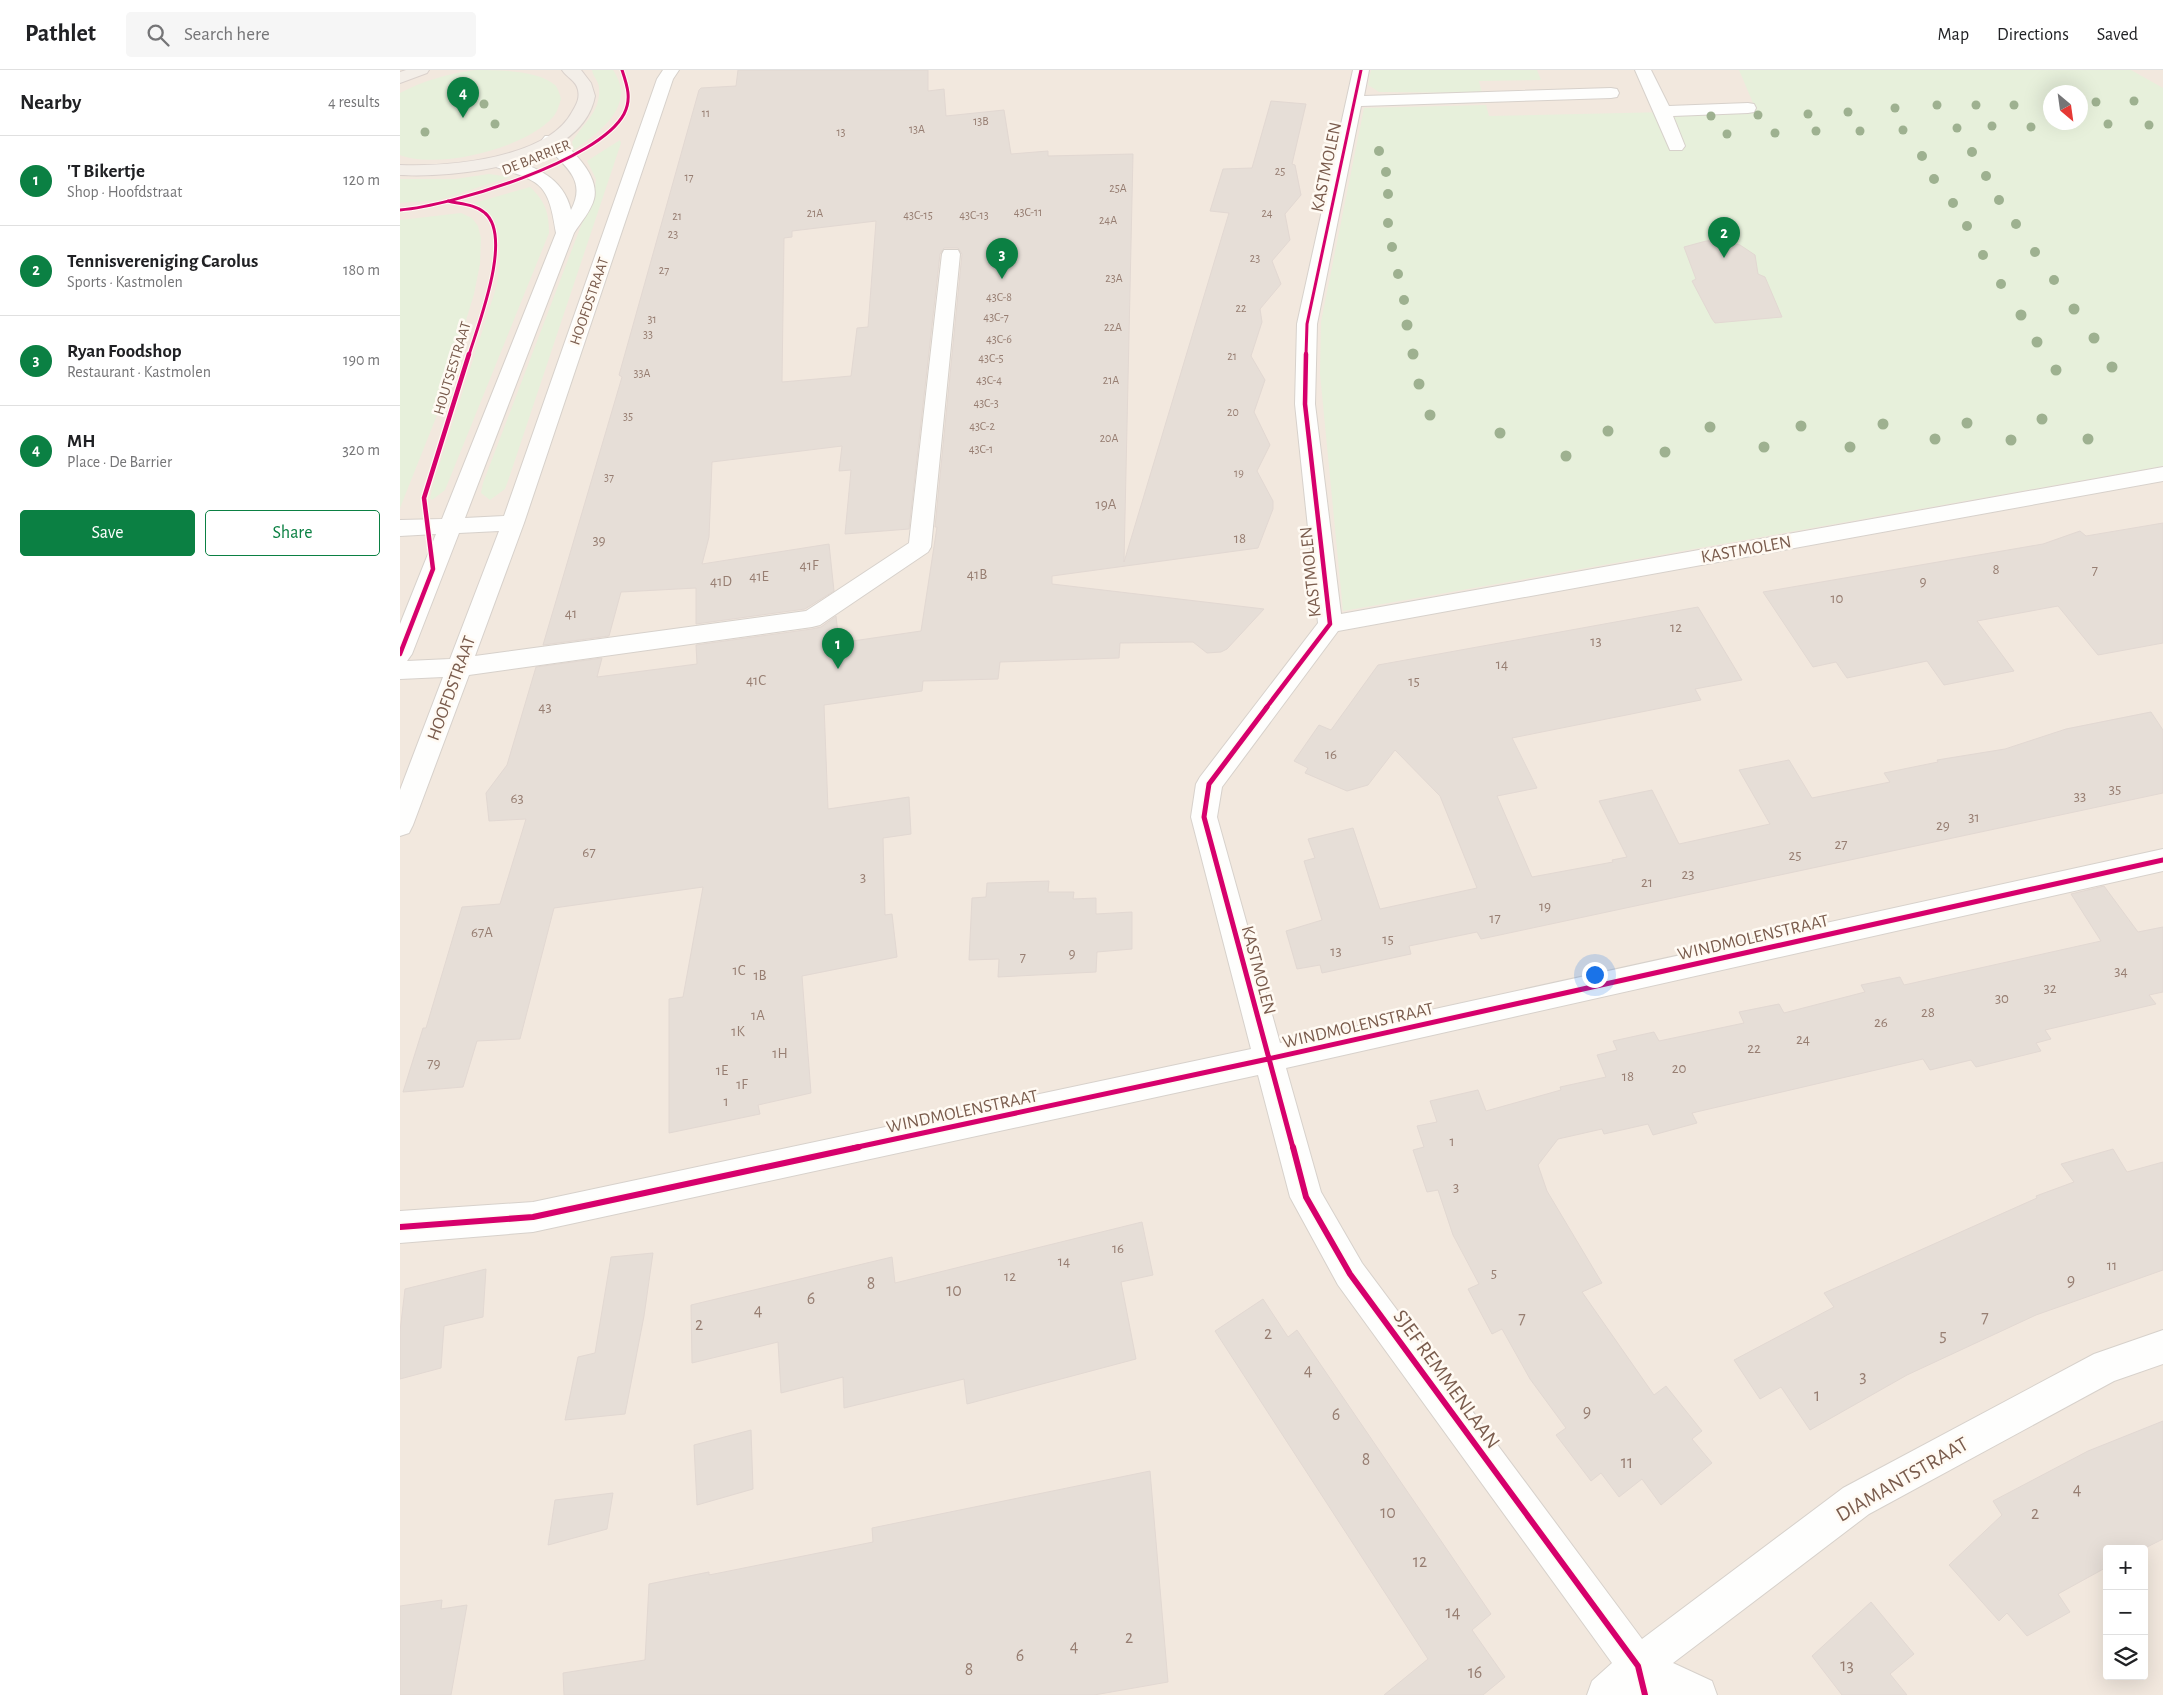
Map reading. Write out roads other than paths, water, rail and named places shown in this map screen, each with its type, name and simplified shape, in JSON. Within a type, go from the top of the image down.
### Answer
[{"type":"main road","name":"DE BARRIER","points":[[400,170],[442,172],[499,162],[551,140],[571,126],[584,111],[588,96],[584,83],[572,70]]},
{"type":"street","name":"HOOFDSTRAAT","points":[[400,825],[513,523],[665,79],[671,70]]},
{"type":"street","name":"KASTMOLEN","points":[[1330,624],[1305,404],[1307,324],[1354,101],[1360,82],[1361,70]]},
{"type":"street","points":[[1643,70],[1663,111],[1676,146]]},
{"type":"street","points":[[1354,101],[1611,93]]},
{"type":"street","points":[[1663,111],[1748,108]]},
{"type":"street","points":[[400,654],[565,233],[585,199],[586,188],[571,158],[551,140]]},
{"type":"street","points":[[499,162],[534,174],[547,184],[558,197],[565,233]]},
{"type":"street","points":[[400,670],[459,667],[812,619],[920,547],[951,254]]},
{"type":"street","name":"KASTMOLEN","points":[[1268,1059],[1204,817],[1209,784],[1330,624],[2163,474]]},
{"type":"street","points":[[400,528],[513,523]]},
{"type":"street","name":"WINDMOLENSTRAAT","points":[[403,1226],[533,1217],[1268,1059],[2163,860]]},
{"type":"street","name":"SJEF REMMENLAAN","points":[[1268,1059],[1306,1197],[1350,1274],[1642,1681],[1698,1695]]},
{"type":"street","name":"DIAMANTSTRAAT","points":[[1606,1695],[1642,1681],[1856,1501],[2106,1366],[2163,1347]]},
{"type":"place","name":"MH","points":[[463,118]]},
{"type":"place","name":"Tennisvereniging Carolus","points":[[1724,258]]},
{"type":"place","name":"Ryan Foodshop","points":[[1002,279]]},
{"type":"place","name":"'T Bikertje","points":[[838,669]]}]
